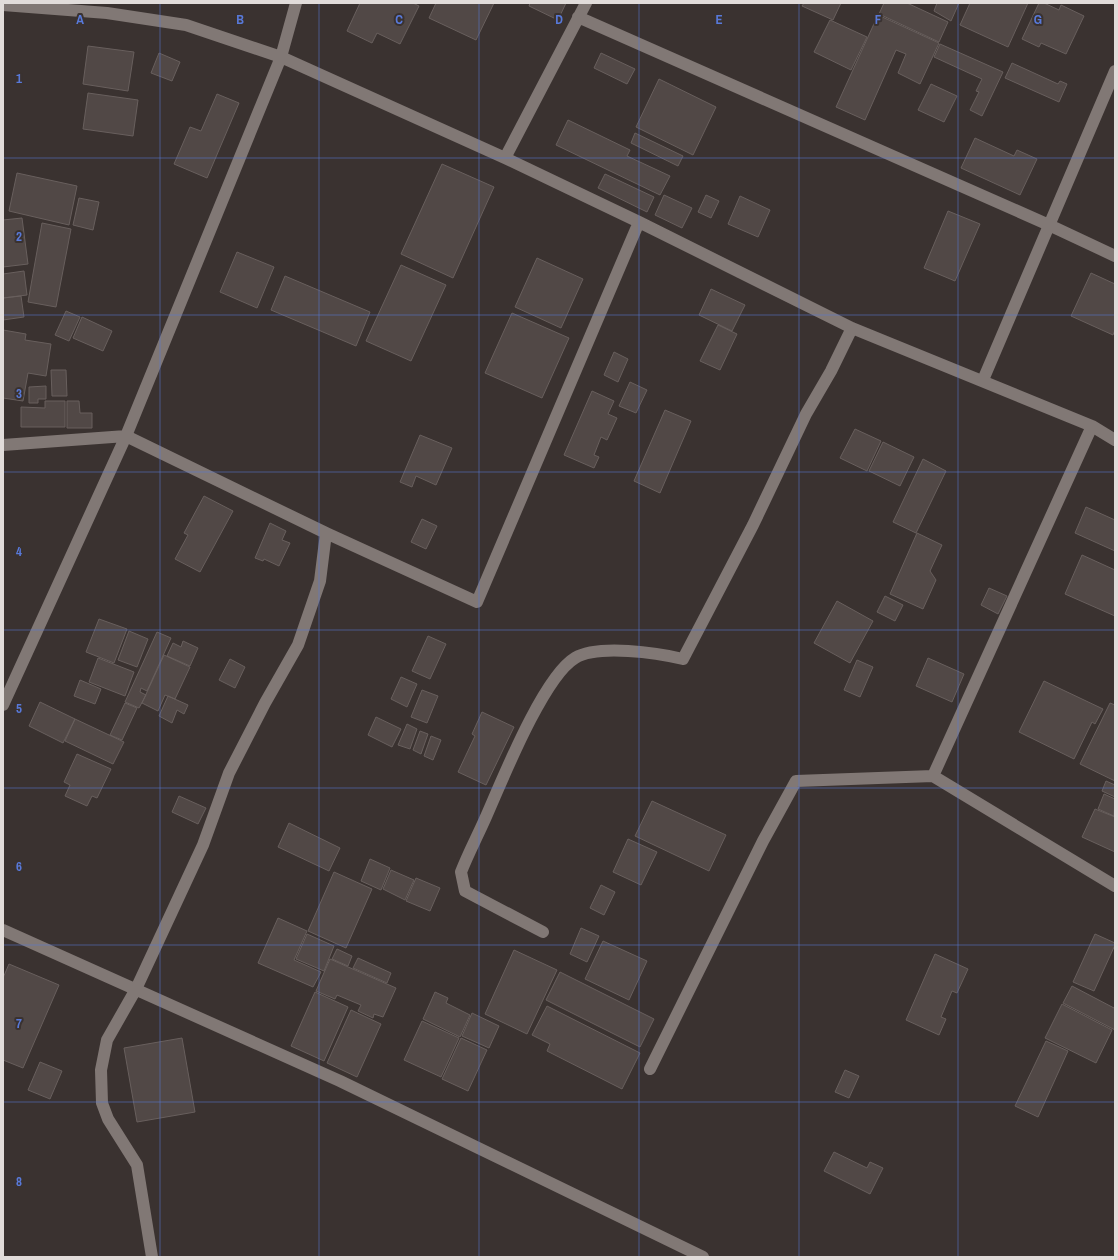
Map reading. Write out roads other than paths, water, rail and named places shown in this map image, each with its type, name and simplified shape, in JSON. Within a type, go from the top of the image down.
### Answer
[{"type":"street","points":[[3,705],[126,436],[281,57],[296,3]]},
{"type":"street","points":[[505,158],[586,3]]},
{"type":"street","points":[[3,5],[107,13],[186,25],[281,57],[505,158],[639,222],[852,328],[983,380],[1092,426],[1115,440]]},
{"type":"street","points":[[578,17],[1049,225],[1115,256]]},
{"type":"street","points":[[983,380],[1115,71]]},
{"type":"street","points":[[3,445],[126,436],[326,533],[477,602],[639,222]]},
{"type":"street","points":[[544,932],[465,891],[461,872],[538,705],[552,682],[575,658],[592,652],[659,654],[683,660],[753,525],[806,414],[831,371],[852,328]]},
{"type":"street","points":[[933,776],[1092,426]]},
{"type":"street","points":[[152,1257],[137,1165],[108,1119],[102,1103],[101,1070],[107,1040],[136,989],[203,845],[229,773],[265,703],[298,645],[320,581],[326,533]]},
{"type":"street","points":[[650,1069],[763,841],[796,781],[933,776],[1115,886]]},
{"type":"street","points":[[3,930],[340,1082],[703,1257]]}]
